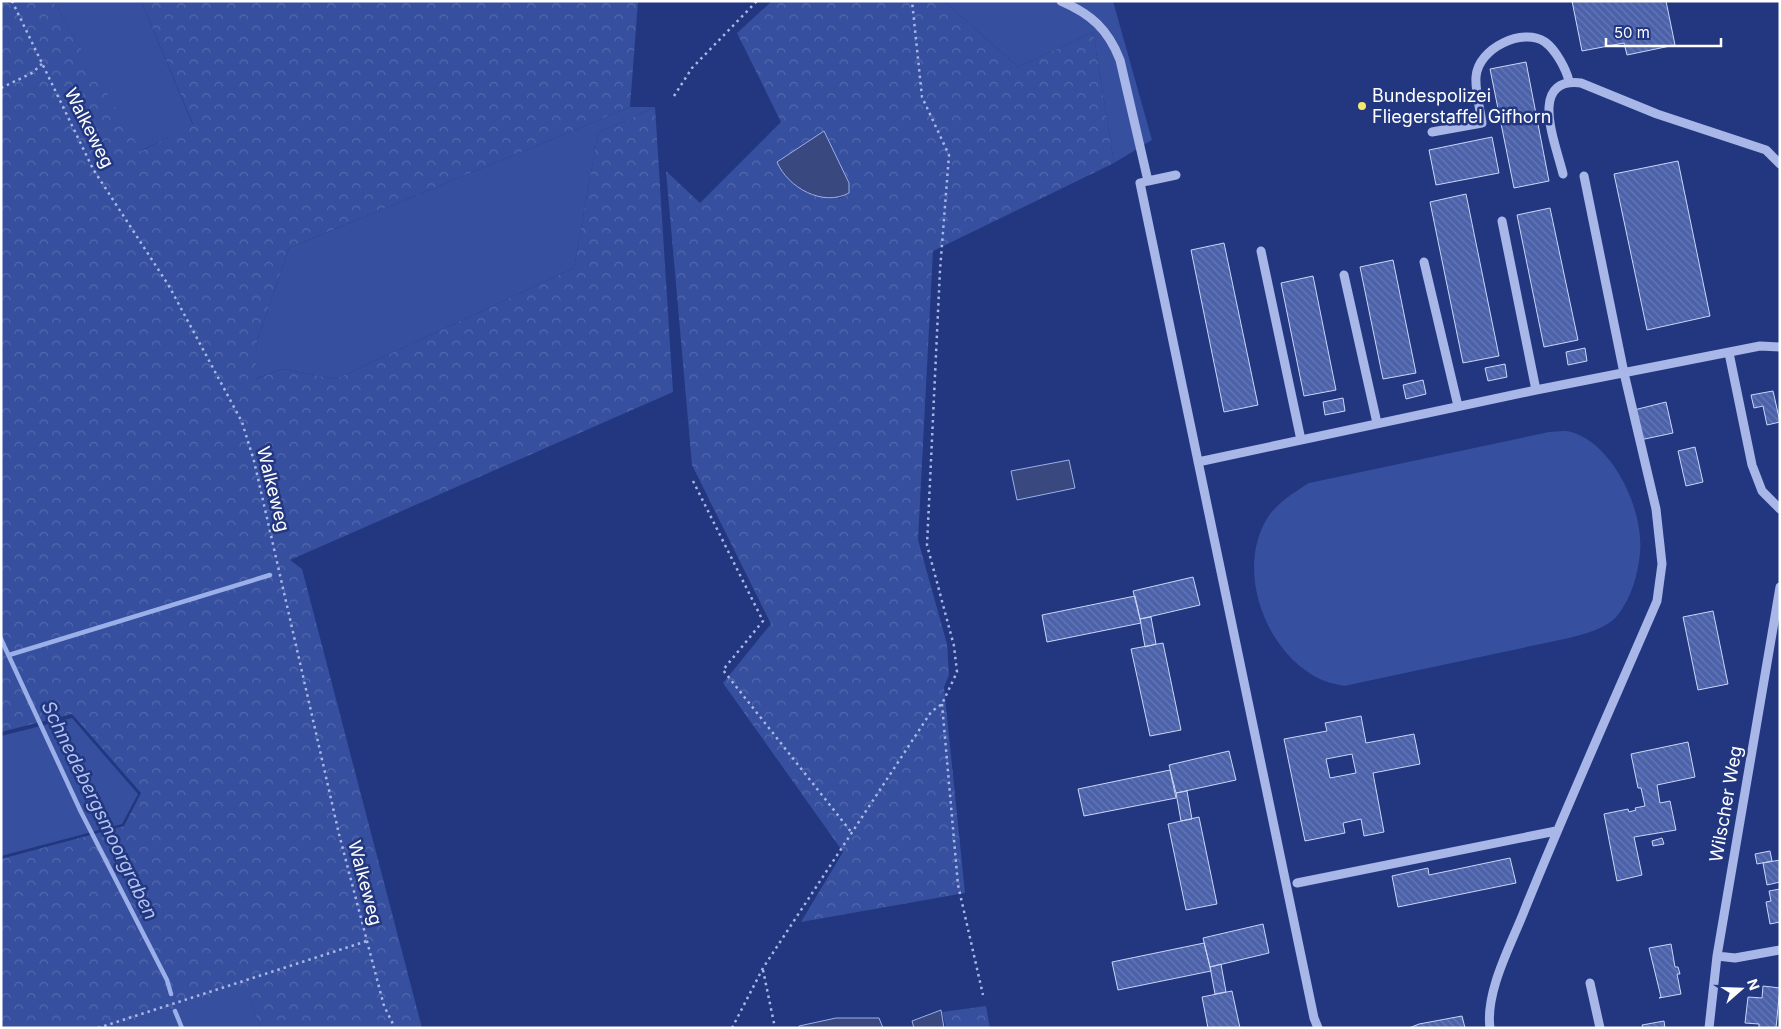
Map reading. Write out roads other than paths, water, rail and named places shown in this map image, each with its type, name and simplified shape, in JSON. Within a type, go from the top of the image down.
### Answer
[{"type":"street","points":[[1061,1],[1099,24],[1113,40],[1120,60],[1148,181]]},
{"type":"street","points":[[1432,132],[1482,123],[1476,76],[1483,56],[1498,44],[1532,38],[1545,42],[1559,58],[1569,82]]},
{"type":"street","points":[[1563,174],[1548,106],[1551,93],[1559,85],[1569,82],[1581,83],[1657,114],[1766,150],[1780,164]]},
{"type":"street","points":[[1176,175],[1140,183],[1314,1018],[1318,1028]]},
{"type":"street","points":[[1490,1028],[1488,1015],[1497,980],[1556,831],[1657,601],[1662,564],[1656,509],[1624,373],[1584,176]]},
{"type":"street","points":[[1502,221],[1536,390]]},
{"type":"street","points":[[1262,251],[1301,440]]},
{"type":"street","points":[[1424,262],[1458,406]]},
{"type":"street","points":[[1344,275],[1377,423]]},
{"type":"street","points":[[1198,462],[1536,390],[1760,346],[1780,347]]},
{"type":"street","points":[[1729,353],[1752,465],[1762,491],[1780,509]]},
{"type":"street","name":"Wilscher Weg","points":[[1709,1028],[1717,956],[1780,587]]},
{"type":"street","points":[[1297,883],[1556,831]]},
{"type":"street","points":[[1717,956],[1735,958],[1780,950]]},
{"type":"street","points":[[1590,983],[1600,1028]]},
{"type":"waterway","points":[[9,655],[270,575]]},
{"type":"waterway","name":"Schnedebergsmoorgraben","points":[[1,639],[81,812],[167,980],[171,994]]},
{"type":"waterway","name":"Schnedebergsmoorgraben","points":[[175,1011],[182,1028]]},
{"type":"place","name":"Bundespolizei Fliegerstaffel Gifhorn","points":[[1362,106]]}]
